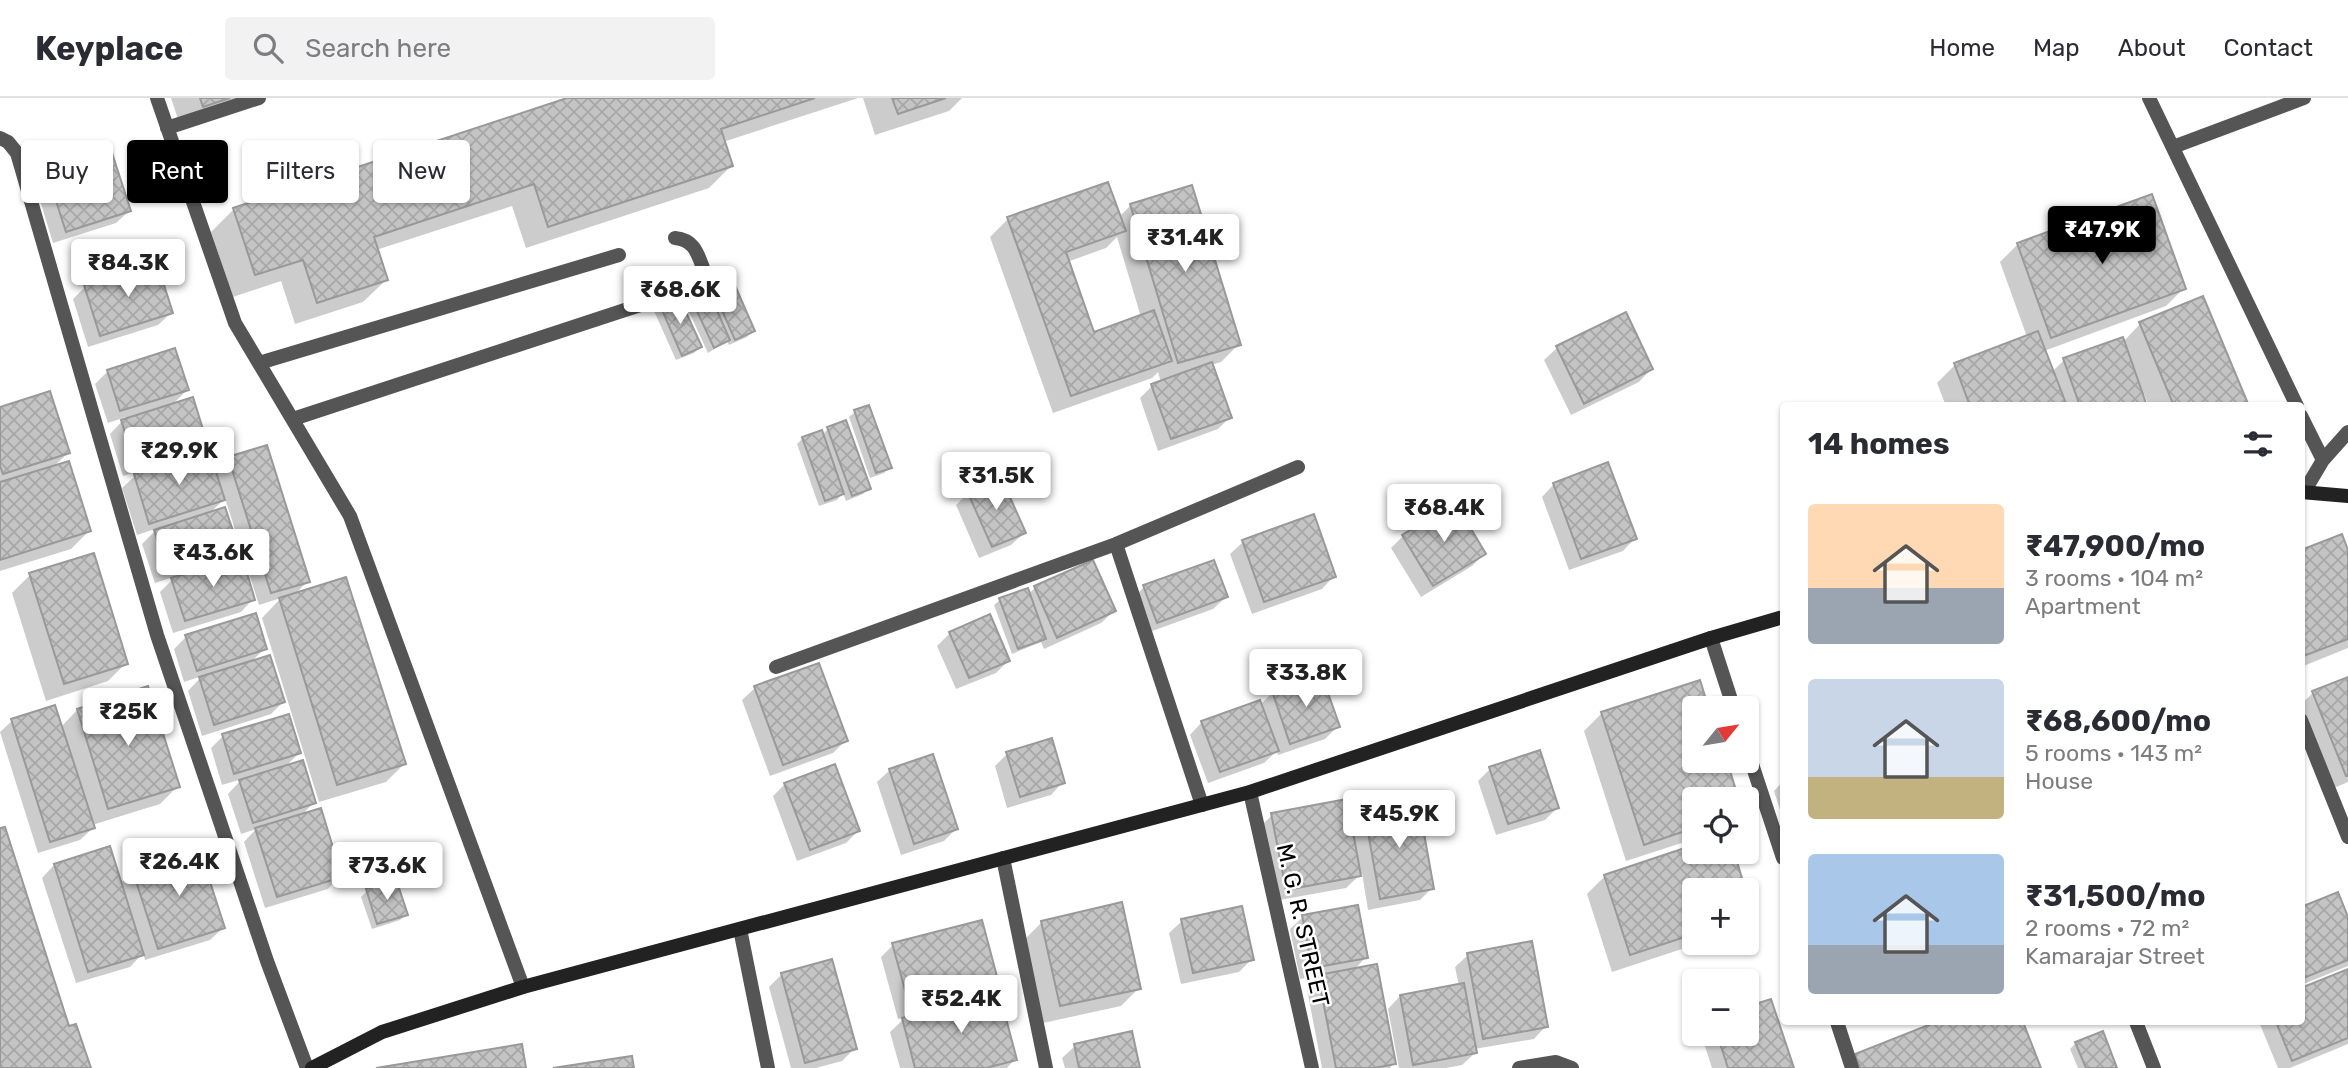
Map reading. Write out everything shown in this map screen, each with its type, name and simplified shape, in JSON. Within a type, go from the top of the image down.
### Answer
[{"type":"street","points":[[157,98],[235,323],[350,516],[523,987]]},
{"type":"street","points":[[167,128],[259,98]]},
{"type":"street","points":[[2148,98],[2295,402]]},
{"type":"street","points":[[2173,147],[2304,98]]},
{"type":"street","points":[[0,138],[8,142],[17,153],[157,635],[267,961],[310,1068],[382,1032],[523,987],[1250,792],[1711,638],[1780,618]]},
{"type":"street","points":[[293,419],[695,287],[705,273],[695,248],[683,239],[676,238]]},
{"type":"street","points":[[259,363],[619,255]]},
{"type":"street","points":[[2305,424],[2323,460]]},
{"type":"street","points":[[2305,487],[2323,460],[2348,432]]},
{"type":"street","points":[[776,667],[1116,544],[1298,467]]},
{"type":"street","points":[[2305,492],[2348,496]]},
{"type":"street","points":[[1116,544],[1202,804]]},
{"type":"street","points":[[1711,638],[1730,696]]},
{"type":"street","points":[[2305,730],[2348,837]]},
{"type":"street","points":[[1755,774],[1780,849]]},
{"type":"street","name":"M. G. R. STREET","points":[[1250,792],[1312,1068]]},
{"type":"street","points":[[1003,858],[1046,1068]]},
{"type":"street","points":[[740,929],[768,1068]]},
{"type":"street","points":[[1838,1025],[1852,1068]]},
{"type":"street","points":[[2137,1025],[2154,1068]]},
{"type":"street","points":[[1519,1068],[1556,1062],[1572,1068]]},
{"type":"building","points":[[200,98],[230,98],[203,107]]},
{"type":"building","points":[[567,98],[815,98],[721,129],[733,166],[548,227],[534,184],[374,237],[388,280],[317,303],[303,260],[255,275],[233,208],[248,203],[359,203],[359,167],[373,162],[373,203],[470,203],[470,140],[439,140]]},
{"type":"building","points":[[892,98],[946,98],[898,114]]},
{"type":"building","points":[[113,156],[131,211],[66,232],[57,203],[113,203]]},
{"type":"building","points":[[1108,182],[1126,231],[1066,252],[1094,332],[1154,310],[1172,361],[1071,396],[1007,217]]},
{"type":"building","points":[[1192,185],[1241,345],[1178,363],[1130,204]]},
{"type":"building","points":[[2152,194],[2186,289],[2051,338],[2017,243]]},
{"type":"building","points":[[157,263],[173,313],[100,336],[84,285]]},
{"type":"building","points":[[733,281],[755,331],[735,340],[713,290]]},
{"type":"building","points":[[707,288],[730,340],[714,348],[690,296]]},
{"type":"building","points":[[678,295],[702,347],[682,356],[659,303]]},
{"type":"building","points":[[2203,296],[2247,402],[2172,402],[2139,322]]},
{"type":"building","points":[[1626,312],[1653,369],[1584,404],[1556,346]]},
{"type":"building","points":[[2038,331],[2065,402],[1969,402],[1954,363]]},
{"type":"building","points":[[2123,337],[2146,402],[2079,402],[2063,358]]},
{"type":"building","points":[[175,348],[189,390],[120,411],[107,370]]},
{"type":"building","points":[[1212,362],[1232,418],[1171,439],[1151,384]]},
{"type":"building","points":[[50,391],[70,453],[3,474],[0,466],[0,407]]},
{"type":"building","points":[[193,397],[207,442],[135,464],[121,420]]},
{"type":"building","points":[[869,405],[892,468],[876,473],[854,410]]},
{"type":"building","points":[[846,420],[871,489],[852,496],[827,427]]},
{"type":"building","points":[[822,430],[844,494],[825,501],[802,437]]},
{"type":"building","points":[[267,445],[310,582],[271,593],[228,457]]},
{"type":"building","points":[[209,450],[225,500],[149,524],[134,474]]},
{"type":"building","points":[[69,461],[91,531],[0,560],[0,482]]},
{"type":"building","points":[[1608,462],[1637,539],[1581,559],[1553,483]]},
{"type":"building","points":[[1001,477],[1026,533],[992,547],[967,491]]},
{"type":"building","points":[[1455,502],[1486,554],[1433,586],[1402,535]]},
{"type":"building","points":[[225,507],[239,549],[167,572],[154,530]]},
{"type":"building","points":[[1314,514],[1336,577],[1264,602],[1242,540]]},
{"type":"building","points":[[2342,534],[2348,550],[2348,639],[2305,655],[2305,548]]},
{"type":"building","points":[[94,553],[128,664],[64,684],[29,573]]},
{"type":"building","points":[[242,556],[255,600],[185,621],[171,578]]},
{"type":"building","points":[[1093,560],[1116,611],[1057,638],[1034,586]]},
{"type":"building","points":[[1214,560],[1228,597],[1157,623],[1143,585]]},
{"type":"building","points":[[346,577],[406,764],[337,785],[279,598]]},
{"type":"building","points":[[1028,588],[1046,639],[1018,649],[999,598]]},
{"type":"building","points":[[256,613],[267,649],[197,671],[185,635]]},
{"type":"building","points":[[990,614],[1010,661],[969,678],[949,632]]},
{"type":"building","points":[[270,655],[285,702],[214,725],[199,677]]},
{"type":"building","points":[[819,663],[848,741],[783,765],[754,686]]},
{"type":"building","points":[[1321,673],[1340,727],[1290,744],[1272,691]]},
{"type":"building","points":[[2348,677],[2348,776],[2346,776],[2312,691]]},
{"type":"building","points":[[1700,680],[1705,696],[1682,696],[1682,774],[1731,774],[1735,787],[1682,787],[1682,832],[1644,845],[1601,712]]},
{"type":"building","points":[[148,686],[180,787],[108,809],[77,709]]},
{"type":"building","points":[[1260,700],[1279,751],[1220,772],[1201,721]]},
{"type":"building","points":[[55,705],[95,828],[50,842],[11,719]]},
{"type":"building","points":[[289,714],[301,753],[234,774],[222,734]]},
{"type":"building","points":[[1052,738],[1065,783],[1020,797],[1006,752]]},
{"type":"building","points":[[1540,750],[1559,808],[1508,824],[1489,767]]},
{"type":"building","points":[[933,754],[958,829],[914,844],[889,769]]},
{"type":"building","points":[[303,760],[316,803],[253,823],[239,780]]},
{"type":"building","points":[[835,764],[860,831],[810,850],[784,783]]},
{"type":"building","points":[[1347,799],[1361,876],[1286,890],[1271,813]]},
{"type":"building","points":[[1418,800],[1434,889],[1380,899],[1364,810]]},
{"type":"building","points":[[321,808],[342,877],[277,897],[255,828]]},
{"type":"building","points":[[5,827],[69,1026],[76,1024],[91,1068],[0,1068],[0,828]]},
{"type":"building","points":[[110,846],[144,955],[88,972],[54,864]]},
{"type":"building","points":[[199,848],[225,928],[158,949],[132,869]]},
{"type":"building","points":[[1682,849],[1682,864],[1738,864],[1742,878],[1682,878],[1682,938],[1630,955],[1604,875]]},
{"type":"building","points":[[396,879],[408,915],[377,924],[366,889]]},
{"type":"building","points":[[2338,892],[2348,917],[2348,960],[2305,977],[2305,905]]},
{"type":"building","points":[[1122,902],[1141,989],[1060,1006],[1041,921]]},
{"type":"building","points":[[1358,905],[1368,958],[1312,968],[1302,915]]},
{"type":"building","points":[[1242,906],[1254,960],[1193,973],[1181,919]]},
{"type":"building","points":[[982,920],[999,984],[910,1008],[892,943]]},
{"type":"building","points":[[1532,941],[1548,1027],[1483,1039],[1467,953]]},
{"type":"building","points":[[832,959],[857,1049],[805,1063],[781,973]]},
{"type":"building","points":[[1377,964],[1396,1064],[1374,1068],[1336,1068],[1318,975]]},
{"type":"building","points":[[2348,969],[2348,1038],[2292,1061],[2277,1025],[2305,1025],[2305,986]]},
{"type":"building","points":[[1464,983],[1477,1053],[1413,1065],[1400,995]]},
{"type":"building","points":[[999,992],[1017,1060],[986,1068],[915,1068],[902,1018]]},
{"type":"building","points":[[1771,999],[1794,1068],[1728,1068],[1721,1046],[1759,1046],[1759,1003]]},
{"type":"building","points":[[1928,1025],[2024,1025],[2041,1068],[1860,1068],[1855,1054]]},
{"type":"building","points":[[1132,1031],[1140,1068],[1079,1068],[1074,1044]]},
{"type":"building","points":[[2103,1031],[2117,1068],[2086,1068],[2075,1042]]},
{"type":"building","points":[[522,1044],[526,1068],[376,1068]]},
{"type":"building","points":[[632,1056],[634,1068],[553,1068]]}]
